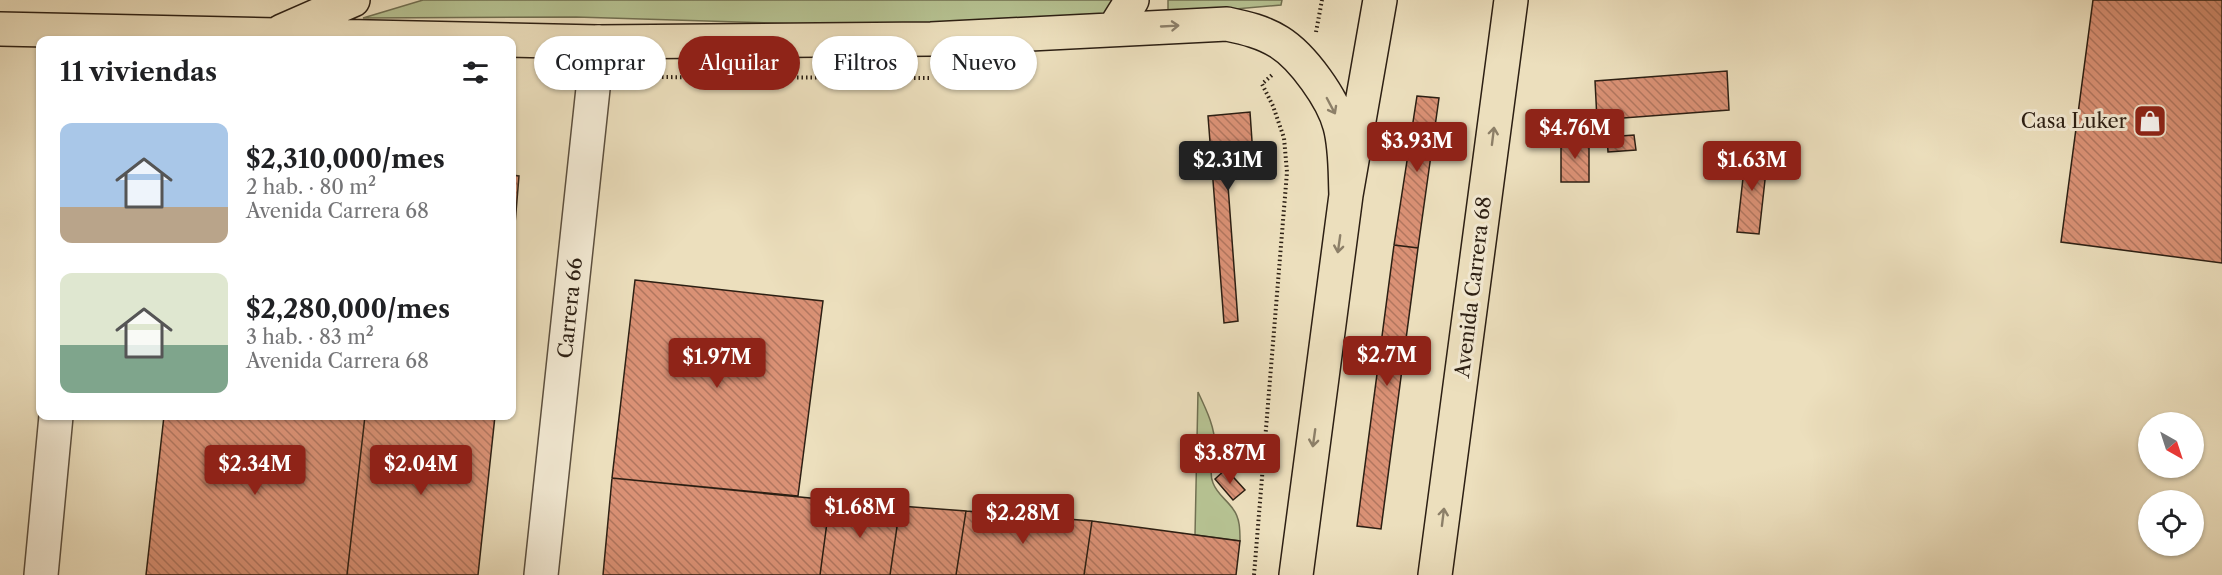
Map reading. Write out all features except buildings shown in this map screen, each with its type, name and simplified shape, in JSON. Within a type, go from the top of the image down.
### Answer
[{"type":"main road","points":[[0,28],[92,36],[272,36],[353,0]]},
{"type":"main road","points":[[1114,29],[1132,0]]},
{"type":"main road","points":[[1296,575],[1346,195],[1380,0]]},
{"type":"main road","name":"Avenida Carrera 68","points":[[1435,575],[1511,0]]},
{"type":"main road","points":[[666,41],[931,39],[1227,24],[1256,30],[1280,43],[1302,64],[1331,104],[1341,127],[1346,195]]},
{"type":"main road","points":[[516,40],[534,41]]},
{"type":"street","name":"Carrera 66","points":[[541,575],[594,90]]},
{"type":"street","points":[[40,575],[56,420]]},
{"type":"path","points":[[1316,31],[1322,0]]},
{"type":"path","points":[[666,77],[930,78]]},
{"type":"path","points":[[1254,575],[1287,172],[1284,138],[1273,106],[1262,84]]},
{"type":"green space","points":[[423,0],[1118,0],[1108,12],[1094,21],[930,28],[576,17],[363,18]]},
{"type":"green space","points":[[1168,0],[1282,0],[1281,5],[1168,15]]},
{"type":"green space","points":[[1198,392],[1210,418],[1215,439],[1211,469],[1213,483],[1237,516],[1240,541],[1195,535]]},
{"type":"place","name":"Casa Luker","points":[[2150,121]]}]
